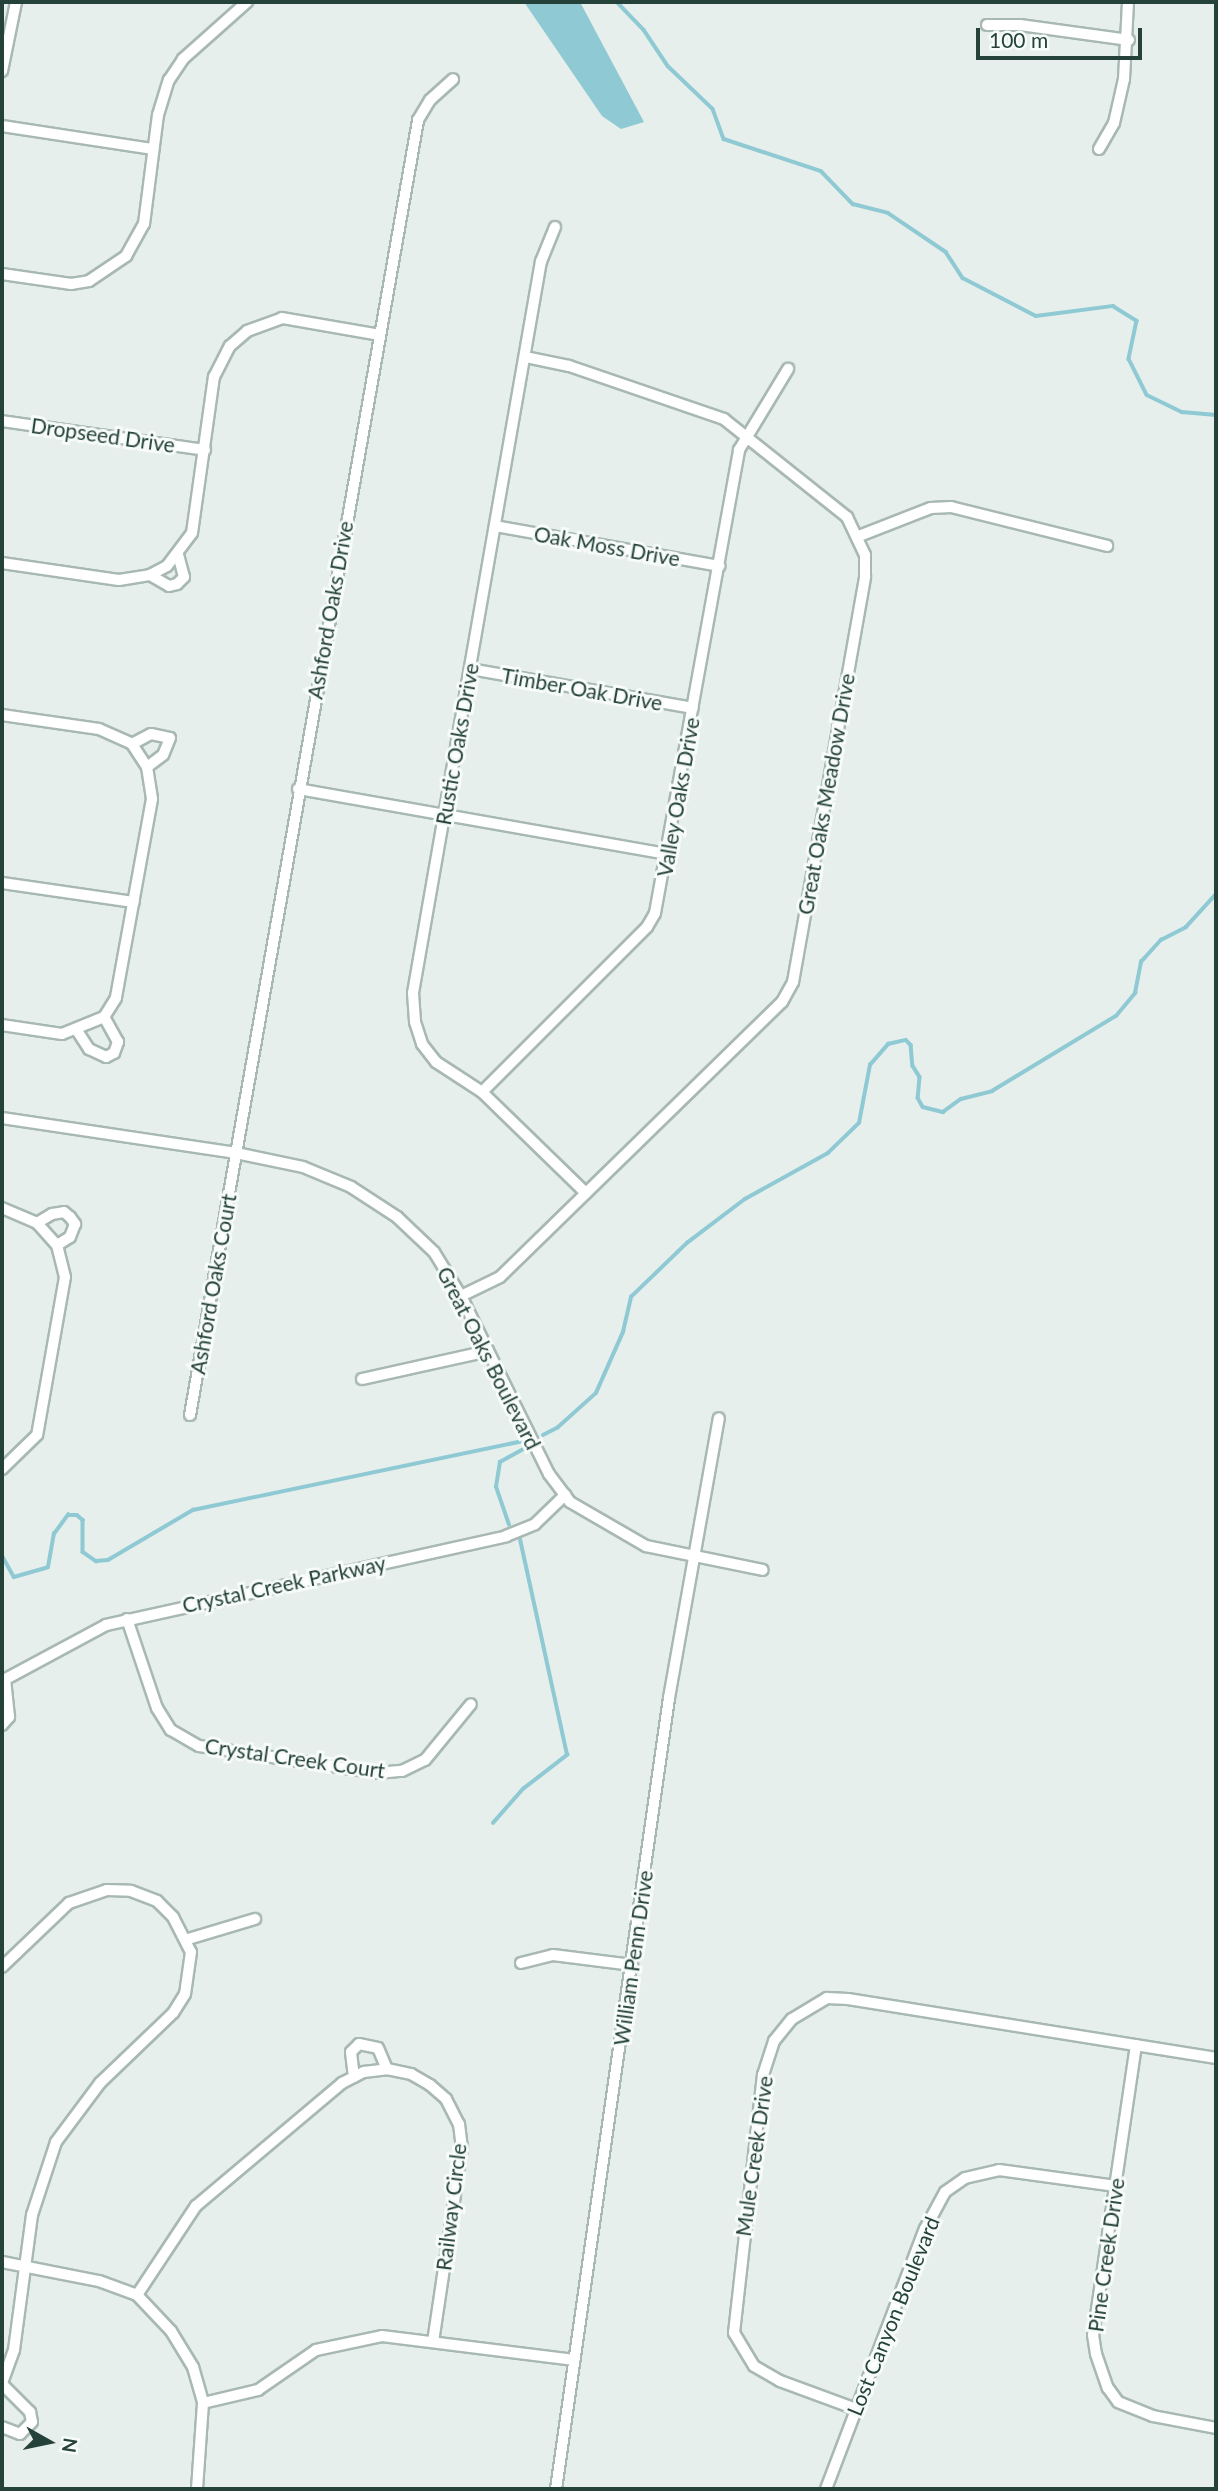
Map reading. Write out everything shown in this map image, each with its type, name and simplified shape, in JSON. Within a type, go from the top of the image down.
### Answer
[{"type":"street","points":[[2,71],[16,2]]},
{"type":"street","points":[[2,274],[71,284],[89,281],[116,267],[136,243],[144,224],[153,149],[169,80],[183,59],[247,2]]},
{"type":"street","points":[[1099,149],[1114,123],[1129,40],[1128,2]]},
{"type":"street","points":[[986,25],[1020,25],[1129,40]]},
{"type":"street","name":"Ashford Oaks Drive","points":[[236,1153],[418,120],[430,100],[453,79]]},
{"type":"street","points":[[2,126],[153,149]]},
{"type":"street","name":"Rustic Oaks Drive","points":[[555,227],[541,261],[413,993],[415,1022],[422,1044],[436,1062],[482,1092],[586,1193]]},
{"type":"street","points":[[2,563],[119,580],[150,575],[178,555],[192,533],[220,360],[247,331],[265,322],[302,319],[380,335]]},
{"type":"street","points":[[525,357],[569,366],[708,413],[744,435],[847,517],[859,536],[931,508],[951,507],[1107,546]]},
{"type":"street","points":[[744,435],[788,369]]},
{"type":"street","name":"Dropseed Drive","points":[[2,421],[205,450]]},
{"type":"street","name":"Valley Oaks Drive","points":[[482,1092],[647,927],[660,898],[744,435]]},
{"type":"street","name":"Oak Moss Drive","points":[[495,526],[719,566]]},
{"type":"street","name":"Great Oaks Meadow Drive","points":[[461,1296],[500,1277],[782,1002],[793,982],[865,576],[859,536]]},
{"type":"street","points":[[150,575],[169,586],[177,584],[184,577],[178,555]]},
{"type":"street","name":"Timber Oak Drive","points":[[470,669],[693,708]]},
{"type":"street","points":[[2,715],[99,729],[132,744],[147,768],[152,799],[116,998],[104,1017],[62,1034],[2,1025]]},
{"type":"street","points":[[132,744],[151,734],[170,738],[163,755],[147,768]]},
{"type":"street","points":[[298,789],[668,854]]},
{"type":"street","points":[[2,883],[134,902]]},
{"type":"street","points":[[76,1029],[89,1049],[106,1057],[114,1053],[117,1042],[104,1017]]},
{"type":"street","name":"Great Oaks Boulevard","points":[[2,1118],[236,1153],[303,1167],[351,1187],[397,1217],[434,1252],[461,1296],[549,1474],[565,1495],[627,1539],[694,1558],[763,1570]]},
{"type":"street","name":"Ashford Oaks Court","points":[[190,1415],[236,1153]]},
{"type":"street","points":[[2,1208],[37,1223],[57,1245],[64,1292],[37,1435],[2,1469]]},
{"type":"street","points":[[37,1223],[52,1214],[64,1212],[70,1217],[75,1224],[70,1237],[57,1245]]},
{"type":"street","points":[[362,1380],[488,1351]]},
{"type":"street","name":"William Penn Drive","points":[[556,2489],[632,1965],[694,1558],[719,1418]]},
{"type":"street","name":"Crystal Creek Parkway","points":[[3,1680],[90,1632],[127,1619],[506,1536],[535,1524],[565,1495]]},
{"type":"street","name":"Crystal Creek Court","points":[[127,1619],[156,1708],[171,1730],[200,1746],[377,1773],[402,1771],[425,1760],[471,1704]]},
{"type":"street","points":[[2,1725],[9,1717],[3,1680]]},
{"type":"street","points":[[2,1967],[69,1903],[97,1891],[131,1891],[157,1901],[188,1940],[190,1976],[173,2013],[100,2083],[57,2142],[42,2175],[13,2350],[2,2384],[30,2412],[32,2422],[20,2434],[2,2427]]},
{"type":"street","points":[[188,1940],[255,1919]]},
{"type":"street","points":[[521,1963],[553,1955],[632,1965]]},
{"type":"street","name":"Mule Creek Drive","points":[[856,2409],[780,2381],[754,2366],[734,2333],[761,2085],[774,2041],[792,2019],[827,1998],[1216,2058]]},
{"type":"street","points":[[137,2295],[196,2206],[354,2077],[387,2069],[377,2048],[359,2044],[351,2052],[354,2077]]},
{"type":"street","name":"Pine Creek Drive","points":[[1136,2045],[1093,2335],[1101,2372],[1118,2402],[1136,2410],[1216,2428]]},
{"type":"street","name":"Railway Circle","points":[[387,2069],[411,2074],[430,2085],[446,2099],[459,2124],[462,2148],[433,2342]]},
{"type":"street","name":"Lost Canyon Boulevard","points":[[826,2489],[925,2229],[945,2192],[965,2178],[999,2169],[1116,2186]]},
{"type":"street","points":[[2,2262],[99,2281],[137,2295],[171,2331],[193,2367],[203,2403],[197,2489]]},
{"type":"street","points":[[203,2403],[258,2390],[316,2350],[382,2336],[575,2360]]},
{"type":"water","points":[[524,2],[580,2],[644,122],[621,129],[602,116]]},
{"type":"waterway","points":[[617,2],[644,30],[668,66],[713,109],[724,139],[821,171],[853,204],[888,213],[946,252],[963,278],[1036,316],[1113,306],[1137,321],[1129,359],[1147,395],[1182,412],[1216,415]]},
{"type":"waterway","points":[[543,1435],[557,1428],[596,1393],[623,1332],[631,1297],[687,1243],[745,1199],[828,1153],[859,1123],[870,1065],[888,1044],[906,1040],[911,1045],[913,1066],[920,1077],[918,1098],[923,1107],[943,1112],[961,1099],[992,1091],[1116,1016],[1135,993],[1141,962],[1161,940],[1186,927],[1216,894]]},
{"type":"waterway","points":[[2,1555],[14,1577],[48,1567],[54,1534],[68,1515],[77,1515],[83,1520],[83,1552],[96,1561],[108,1560],[193,1510],[522,1441]]},
{"type":"waterway","points":[[509,1525],[496,1487],[500,1462],[525,1448]]},
{"type":"waterway","points":[[493,1823],[523,1789],[567,1755],[520,1540]]}]
